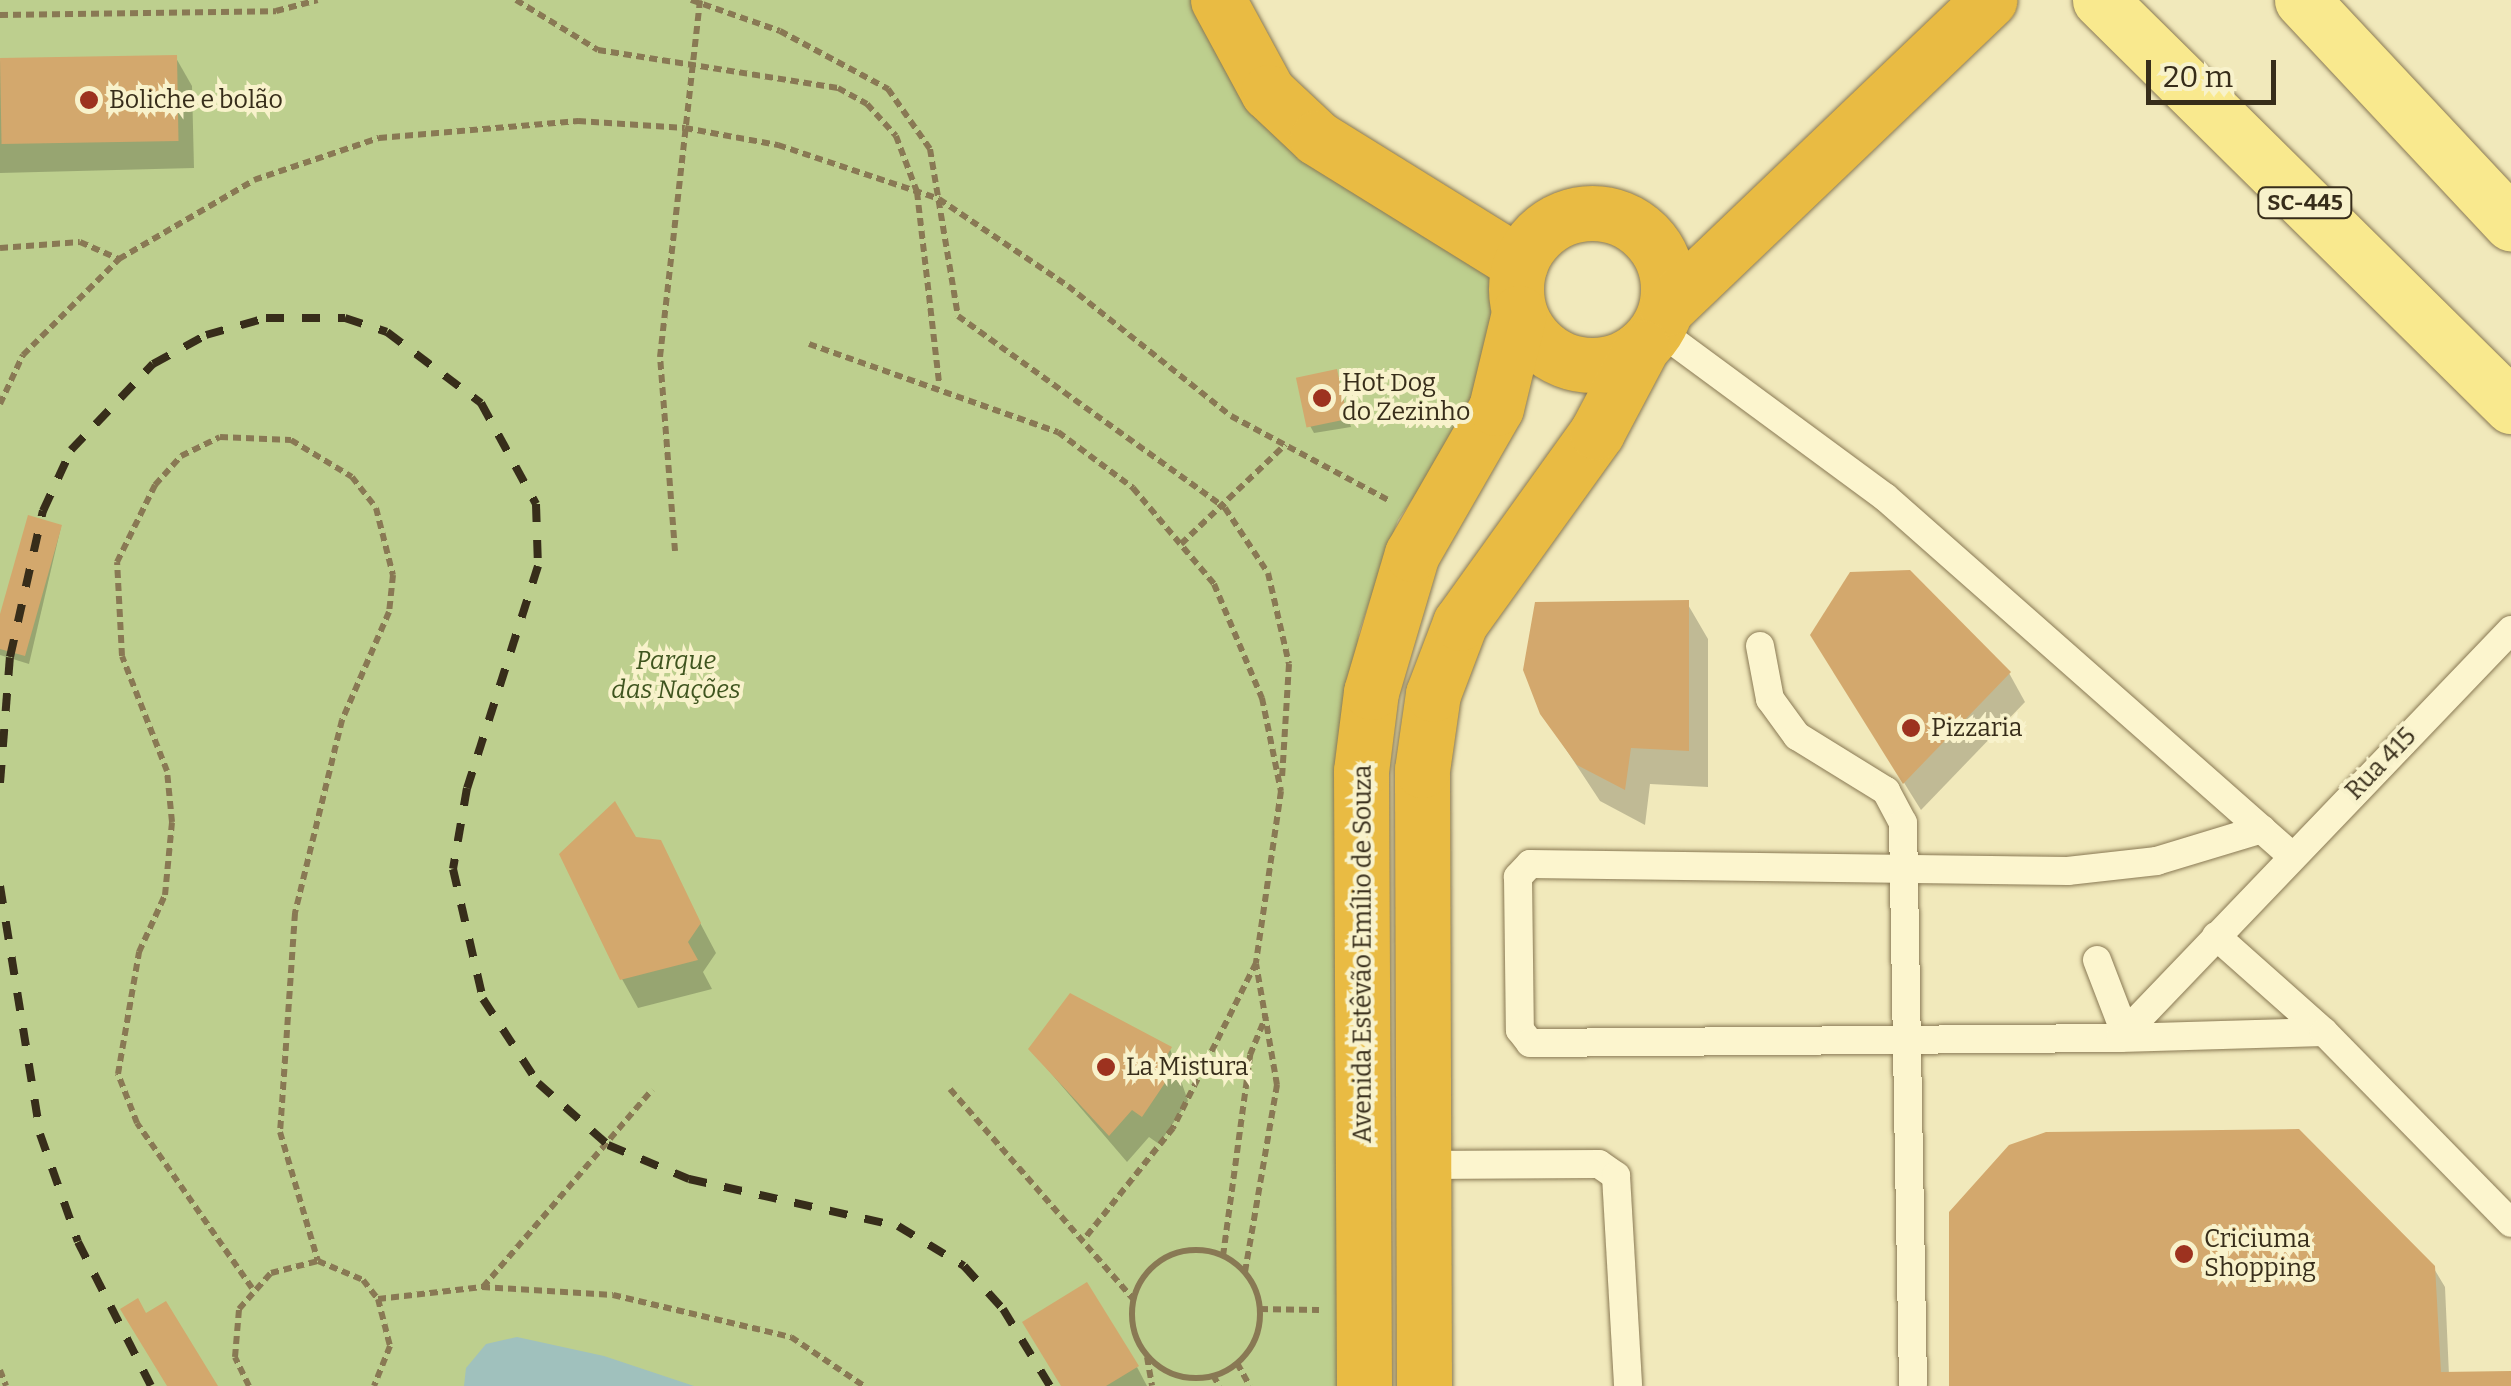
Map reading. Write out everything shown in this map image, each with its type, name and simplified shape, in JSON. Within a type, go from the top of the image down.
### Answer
[{"type":"highway","points":[[1218,0],[1268,92],[1317,138],[1520,289],[1549,352],[1572,363],[1596,365],[1655,328],[1989,0]]},
{"type":"highway","points":[[1424,1386],[1422,770],[1433,694],[1460,623],[1597,432],[1655,328],[1662,257],[1627,220],[1563,219],[1520,289]]},
{"type":"highway","name":"Avenida Estêvão Emílio de Souza","points":[[1364,1386],[1361,771],[1390,618],[1430,522],[1496,408],[1520,289]]},
{"type":"main road","name":"SC-445","points":[[2100,0],[2511,406]]},
{"type":"main road","points":[[2302,0],[2511,223]]},
{"type":"main road","points":[[2346,0],[2358,58]]},
{"type":"lane","points":[[1655,328],[1885,497],[2292,856]]},
{"type":"lane","name":"Rua 415","points":[[2122,1036],[2511,630]]},
{"type":"lane","points":[[1760,646],[1770,699],[1797,736],[1886,791],[1902,823],[1914,1386]]},
{"type":"lane","points":[[2262,829],[2157,861],[1904,870],[1530,864],[1518,877],[1513,967],[1520,1030],[1530,1043],[1909,1046],[2324,1032]]},
{"type":"lane","points":[[2216,936],[2324,1032],[2511,1223]]},
{"type":"lane","points":[[2097,960],[2122,1036]]},
{"type":"lane","points":[[1423,1165],[1598,1164],[1616,1176],[1628,1386]]},
{"type":"path","points":[[0,15],[276,11],[318,0]]},
{"type":"path","points":[[516,0],[598,50],[692,70],[838,88],[896,136],[918,192],[938,383]]},
{"type":"path","points":[[675,552],[660,357],[697,1],[780,31],[888,89],[930,148],[958,316],[1225,508],[1268,573],[1289,664],[1281,791],[1256,963],[1174,1128],[1084,1239]]},
{"type":"path","points":[[0,404],[22,356],[119,259],[254,180],[379,138],[578,121],[685,128],[778,145],[938,199],[1068,286],[1231,416],[1430,522]]},
{"type":"path","points":[[0,248],[80,242],[119,259]]},
{"type":"path","points":[[809,344],[938,383],[1058,432],[1132,488],[1214,584],[1262,698],[1281,791]]},
{"type":"path","points":[[252,1288],[136,1124],[118,1074],[126,1001],[165,896],[172,822],[167,771],[122,656],[117,562],[155,486],[181,456],[220,437],[292,440],[352,477],[376,508],[393,575],[389,612],[342,720],[293,931],[280,1132],[318,1261]]},
{"type":"path","points":[[1180,544],[1225,508],[1286,445]]},
{"type":"path","points":[[1146,1356],[1180,1377],[1212,1375],[1238,1363],[1258,1329],[1244,1272],[1274,1127],[1267,1014],[1256,963]]},
{"type":"path","points":[[1224,1256],[1250,1055],[1267,1014]]},
{"type":"path","points":[[950,1089],[1084,1239],[1132,1299],[1152,1386]]},
{"type":"path","points":[[482,1288],[652,1090]]},
{"type":"path","points":[[1132,1299],[1171,1254],[1224,1256],[1244,1272]]},
{"type":"path","points":[[249,1386],[233,1333],[252,1288],[293,1264],[318,1261],[363,1280],[378,1299],[390,1346],[374,1386]]},
{"type":"path","points":[[378,1299],[482,1288],[614,1296],[791,1337],[864,1386]]},
{"type":"path","points":[[1238,1363],[1250,1386]]},
{"type":"path","points":[[0,1370],[6,1386]]},
{"type":"path","points":[[1212,1375],[1219,1386]]},
{"type":"green space","name":"Parque das Nações","points":[[0,0],[1203,0],[1497,265],[1514,308],[1482,399],[1398,520],[1359,632],[1341,807],[1350,1386],[0,1386]]},
{"type":"water","points":[[517,1337],[604,1356],[694,1386],[464,1386],[466,1368],[486,1344]]},
{"type":"building","name":"Boliche e bolão","points":[[177,55],[179,141],[2,144],[0,58]]},
{"type":"building","name":"Hot Dog do Zezinho","points":[[1337,369],[1348,419],[1307,428],[1296,378]]},
{"type":"building","points":[[28,515],[62,525],[25,656],[0,649],[0,614]]},
{"type":"building","name":"Pizzaria","points":[[1910,570],[2011,672],[1903,784],[1810,635],[1850,572]]},
{"type":"building","points":[[1689,600],[1689,751],[1631,748],[1625,790],[1577,765],[1540,714],[1523,670],[1535,602]]},
{"type":"building","points":[[615,801],[636,837],[661,840],[701,923],[688,942],[698,960],[620,980],[559,854]]},
{"type":"building","name":"La Mistura","points":[[1070,993],[1172,1047],[1163,1062],[1173,1071],[1142,1117],[1132,1110],[1109,1136],[1028,1049]]},
{"type":"building","name":"Criciuma Shopping","points":[[2299,1129],[2435,1266],[2441,1372],[2511,1371],[2511,1386],[1949,1386],[1949,1212],[2009,1145],[2046,1132]]},
{"type":"building","points":[[1087,1282],[1139,1366],[1106,1386],[1061,1386],[1022,1322]]},
{"type":"building","points":[[138,1298],[146,1313],[166,1301],[218,1386],[167,1386],[120,1309]]},
{"type":"railway","points":[[0,783],[10,657],[43,511],[71,450],[153,364],[206,335],[266,318],[345,318],[387,332],[481,403],[536,504],[538,566],[467,788],[453,869],[483,999],[538,1083],[608,1145],[689,1179],[898,1226],[964,1266],[1003,1309],[1050,1386]]},
{"type":"railway","points":[[0,886],[40,1134],[78,1242],[151,1386]]},
{"type":"place","name":"Boliche e bolão","points":[[89,100]]},
{"type":"place","name":"Hot Dog do Zezinho","points":[[1322,398]]},
{"type":"place","name":"Pizzaria","points":[[1911,728]]},
{"type":"place","name":"La Mistura","points":[[1106,1067]]},
{"type":"place","name":"Criciuma Shopping","points":[[2184,1254]]}]
